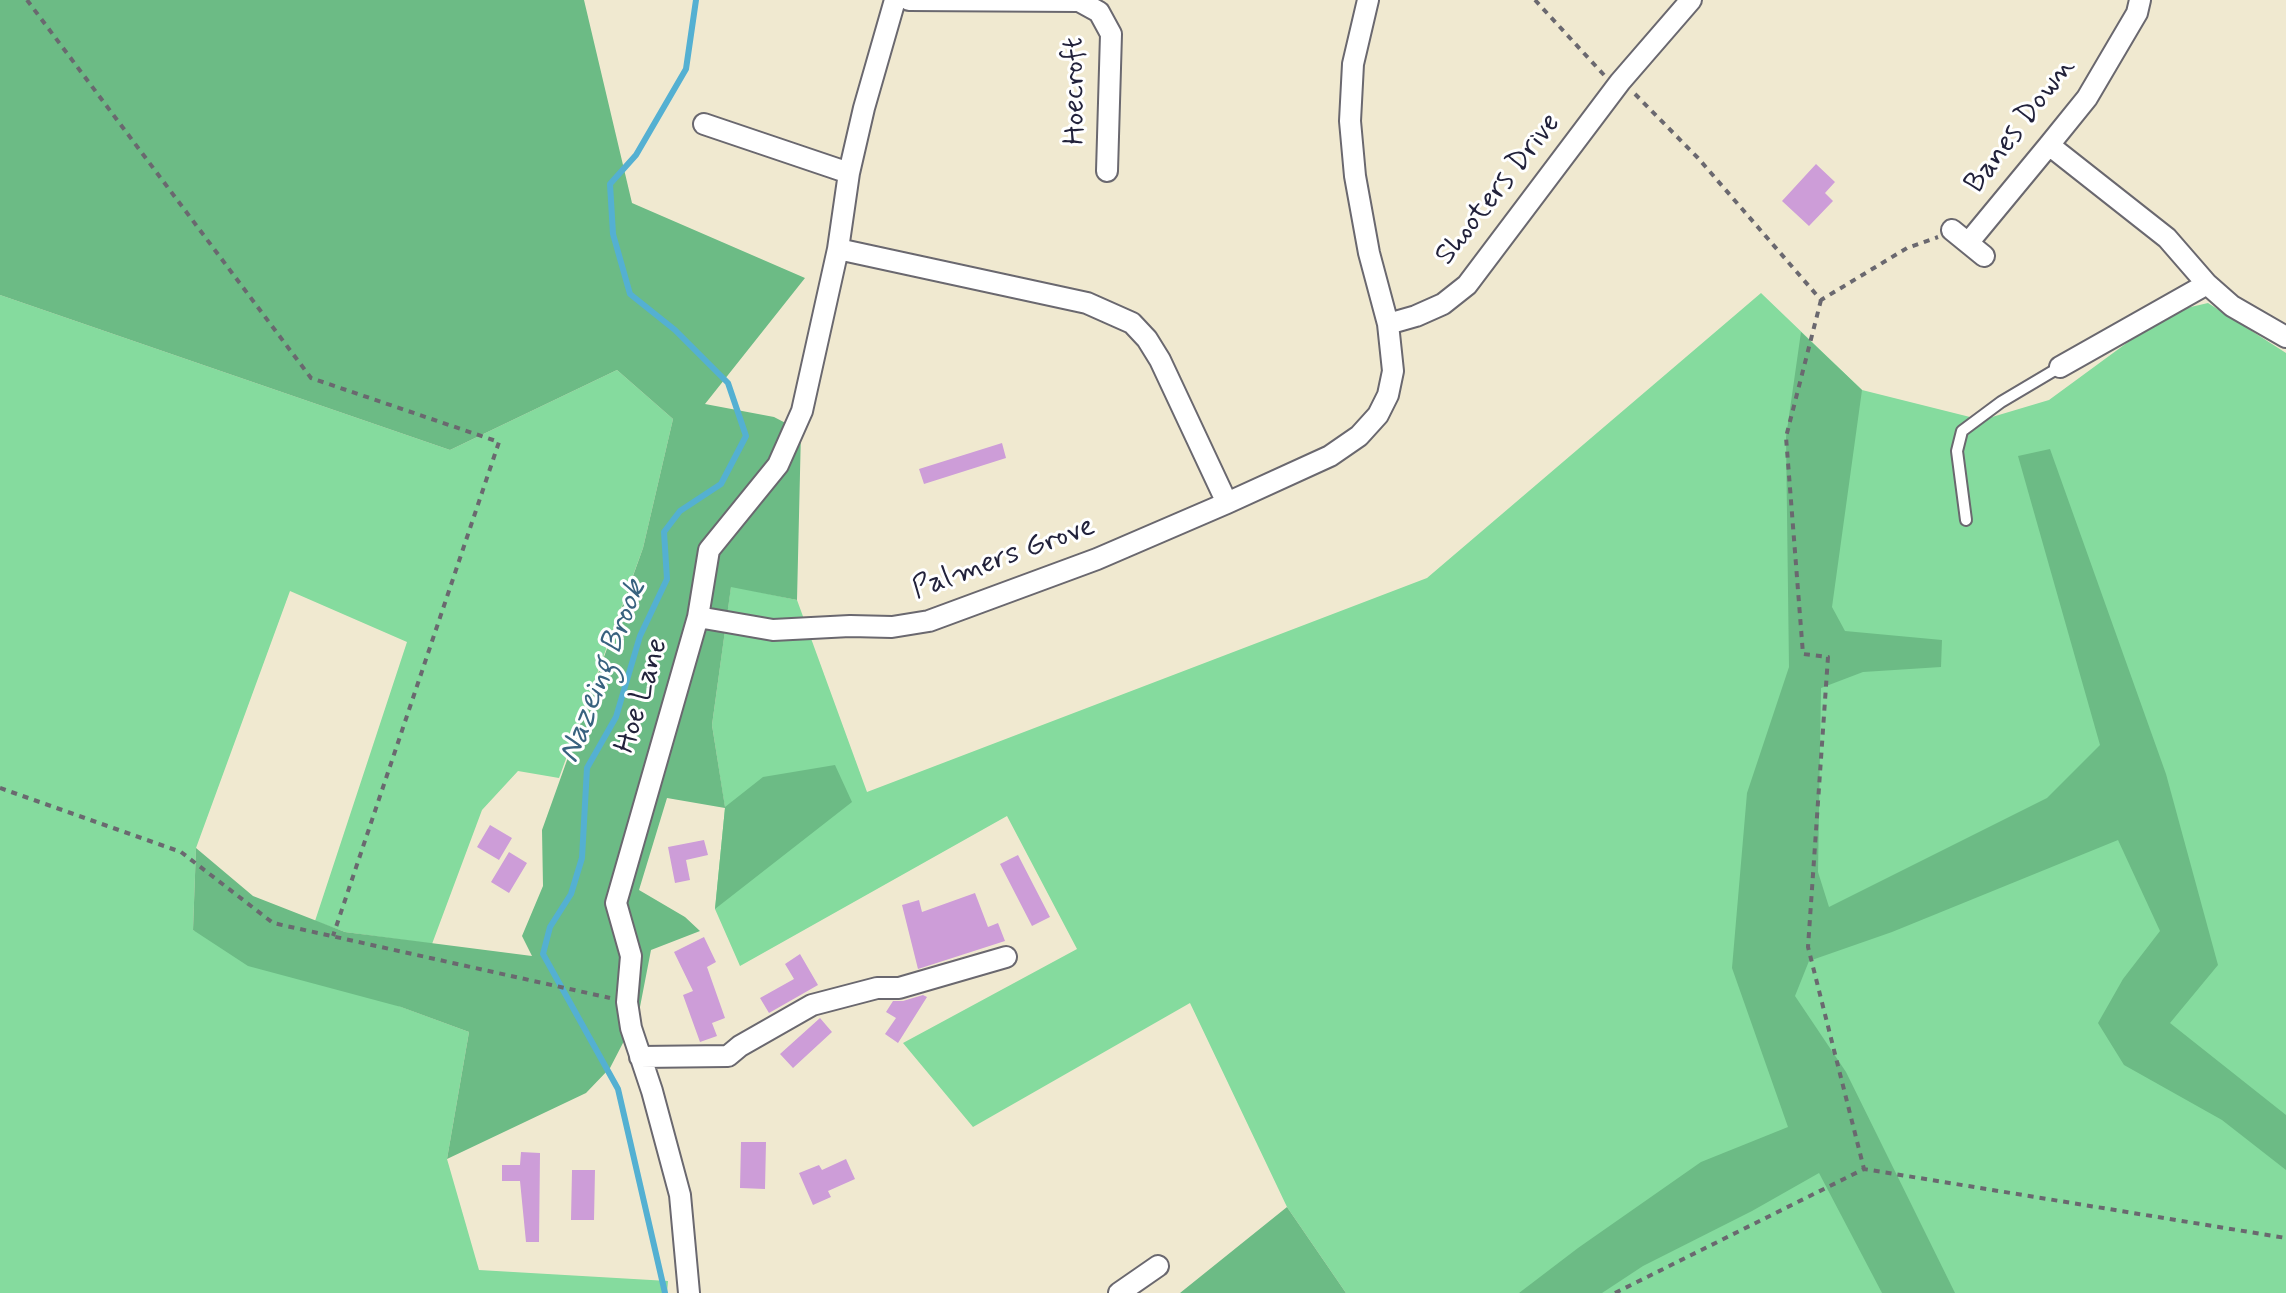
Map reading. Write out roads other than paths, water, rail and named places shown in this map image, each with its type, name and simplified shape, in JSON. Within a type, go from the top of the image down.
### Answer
[{"type":"street","name":"Hoe Lane","points":[[689,1293],[680,1195],[652,1091],[631,1028],[627,1002],[631,956],[616,903],[698,617],[709,550],[778,465],[802,411],[838,249],[849,173],[895,0]]},
{"type":"street","name":"Hoecroft","points":[[909,0],[1079,1],[1099,12],[1111,34],[1107,171]]},
{"type":"street","points":[[1368,0],[1353,64],[1350,121],[1355,176],[1369,253],[1388,324]]},
{"type":"street","name":"Shooters Drive","points":[[1388,324],[1443,304],[1467,285],[1619,85],[1691,0]]},
{"type":"street","name":"Banes Down","points":[[1984,256],[1960,236],[2049,145],[2087,98],[2137,13],[2140,0]]},
{"type":"street","points":[[704,124],[849,173]]},
{"type":"street","points":[[2049,145],[2167,238],[2207,284],[2232,306],[2286,337]]},
{"type":"street","points":[[838,249],[1087,303],[1132,323],[1160,360],[1227,503]]},
{"type":"street","points":[[2060,367],[2207,284]]},
{"type":"street","name":"Palmers Grove","points":[[698,617],[773,630],[892,627],[929,621],[1097,559],[1330,456],[1359,436],[1378,415],[1388,395],[1393,371],[1388,324]]},
{"type":"street","points":[[640,1057],[728,1056],[812,1005],[877,988],[899,988],[1006,957]]},
{"type":"street","points":[[1119,1293],[1158,1266]]},
{"type":"lane","points":[[1966,520],[1957,451],[1962,431],[2001,402],[2060,367]]},
{"type":"waterway","name":"Nazeing Brook","points":[[665,1293],[618,1089],[543,954],[550,927],[571,894],[582,858],[587,768],[616,717],[640,636],[667,579],[664,532],[680,511],[721,484],[746,436],[728,383],[675,330],[630,294],[613,234],[610,184],[636,155],[686,69],[696,0]]}]
